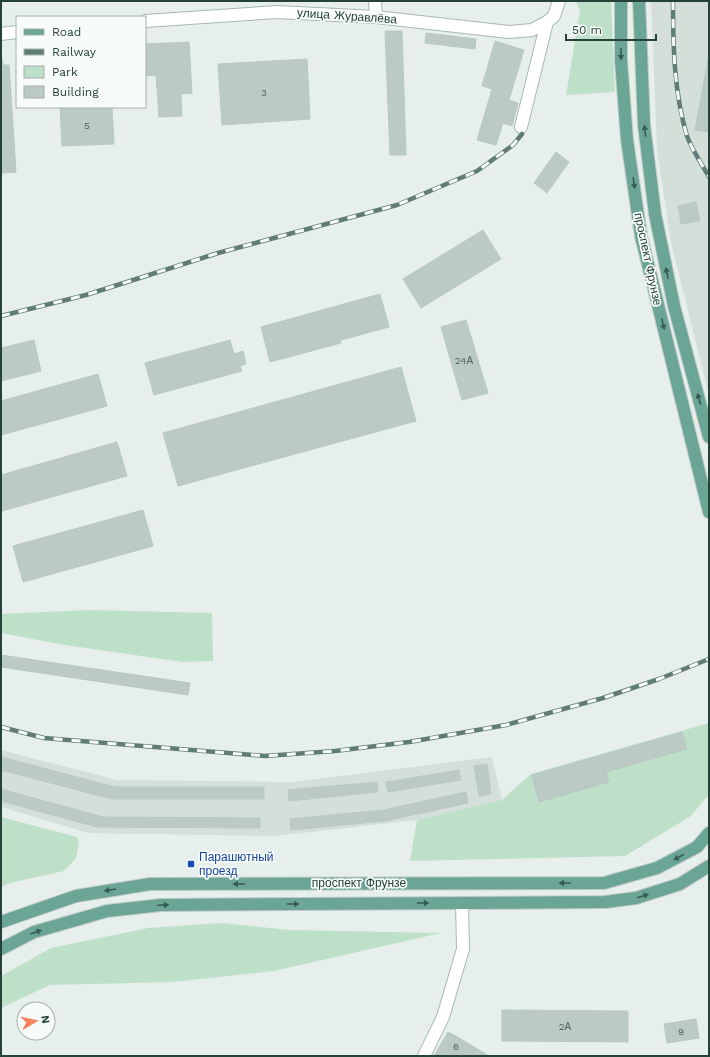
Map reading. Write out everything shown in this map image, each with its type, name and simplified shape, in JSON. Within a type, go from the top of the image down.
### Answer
[{"type":"main road","name":"проспект Фрунзе","points":[[621,1],[621,60],[627,140],[641,236],[709,512]]},
{"type":"main road","name":"проспект Фрунзе","points":[[639,1],[644,125],[655,214],[674,306],[709,437]]},
{"type":"main road","name":"проспект Фрунзе","points":[[1,922],[76,896],[150,884],[604,883],[657,868],[697,847],[709,833]]},
{"type":"main road","name":"проспект Фрунзе","points":[[1,948],[34,932],[107,911],[161,905],[605,902],[628,899],[680,884],[709,866]]},
{"type":"street","points":[[375,1],[376,17]]},
{"type":"street","points":[[521,126],[547,22],[554,16],[559,1]]},
{"type":"street","name":"улица Журавлёва","points":[[146,21],[277,12],[376,17],[509,32],[532,30],[547,22]]},
{"type":"street","points":[[1,34],[16,32]]},
{"type":"street","points":[[424,1056],[443,1017],[463,949],[462,903]]},
{"type":"shaded area","points":[[651,1],[709,1],[709,395],[671,243],[657,150]]},
{"type":"shaded area","points":[[1,750],[117,780],[293,782],[492,757],[502,800],[417,820],[276,836],[88,833],[1,807]]},
{"type":"green space","points":[[576,1],[611,1],[615,92],[566,95],[580,10]]},
{"type":"green space","points":[[89,610],[212,613],[213,661],[183,662],[65,645],[1,633],[1,614]]},
{"type":"green space","points":[[709,723],[709,794],[691,816],[625,856],[410,861],[417,820],[502,800],[531,774]]},
{"type":"green space","points":[[1,817],[77,837],[79,842],[76,858],[64,871],[10,883],[1,887]]},
{"type":"green space","points":[[222,923],[289,930],[441,933],[274,971],[172,982],[50,985],[1,1008],[1,976],[51,948],[148,928]]},
{"type":"building","points":[[385,31],[402,31],[406,155],[390,155]]},
{"type":"building","points":[[426,33],[476,39],[475,49],[425,43]]},
{"type":"building","points":[[495,41],[524,50],[509,100],[518,103],[512,126],[503,123],[496,145],[477,140],[492,89],[482,86]]},
{"type":"building","points":[[189,42],[192,93],[181,94],[182,116],[159,117],[156,75],[146,76],[146,44]]},
{"type":"building","points":[[1,54],[3,65],[9,65],[16,172],[1,173]]},
{"type":"building","points":[[709,54],[709,132],[695,130]]},
{"type":"building","points":[[307,59],[310,119],[222,125],[218,64]]},
{"type":"building","points":[[60,108],[112,108],[114,144],[62,146]]},
{"type":"building","points":[[556,152],[569,162],[547,193],[534,183]]},
{"type":"building","points":[[696,202],[700,221],[681,224],[678,206]]},
{"type":"building","points":[[483,230],[501,259],[421,308],[403,279]]},
{"type":"building","points":[[380,294],[389,327],[341,340],[341,343],[270,362],[261,327]]},
{"type":"building","points":[[466,320],[488,393],[462,400],[441,327]]},
{"type":"building","points":[[34,340],[41,371],[1,381],[1,348]]},
{"type":"building","points":[[230,340],[234,354],[243,351],[246,364],[240,366],[242,371],[154,395],[145,363]]},
{"type":"building","points":[[401,367],[416,421],[178,486],[163,433]]},
{"type":"building","points":[[98,374],[107,406],[1,435],[1,401]]},
{"type":"building","points":[[117,442],[127,476],[2,511],[1,475]]},
{"type":"building","points":[[143,510],[153,546],[23,582],[13,546]]},
{"type":"building","points":[[1,655],[190,683],[188,695],[1,667]]},
{"type":"building","points":[[682,732],[687,749],[606,772],[609,782],[539,802],[532,775]]},
{"type":"building","points":[[1,757],[115,787],[264,787],[264,799],[112,799],[1,770]]},
{"type":"building","points":[[487,764],[491,794],[479,796],[474,766]]},
{"type":"building","points":[[459,770],[461,780],[388,792],[386,782]]},
{"type":"building","points":[[377,782],[378,792],[289,801],[288,790]]},
{"type":"building","points":[[1,789],[103,817],[260,818],[260,828],[97,827],[1,801]]},
{"type":"building","points":[[466,792],[468,803],[385,821],[291,830],[290,819],[383,810]]},
{"type":"building","points":[[502,1010],[628,1011],[628,1042],[502,1041]]},
{"type":"building","points":[[696,1019],[699,1038],[667,1043],[664,1024]]},
{"type":"building","points":[[448,1032],[461,1039],[489,1056],[434,1056]]},
{"type":"railway","points":[[673,1],[673,35],[679,103],[689,141],[709,177]]},
{"type":"railway","points":[[1,316],[86,295],[218,253],[397,205],[477,171],[513,145],[522,134]]},
{"type":"railway","points":[[1,727],[44,738],[265,756],[335,751],[409,742],[506,725],[603,698],[659,679],[709,659]]},
{"type":"place","name":"Парашютный проезд","points":[[191,864]]}]
